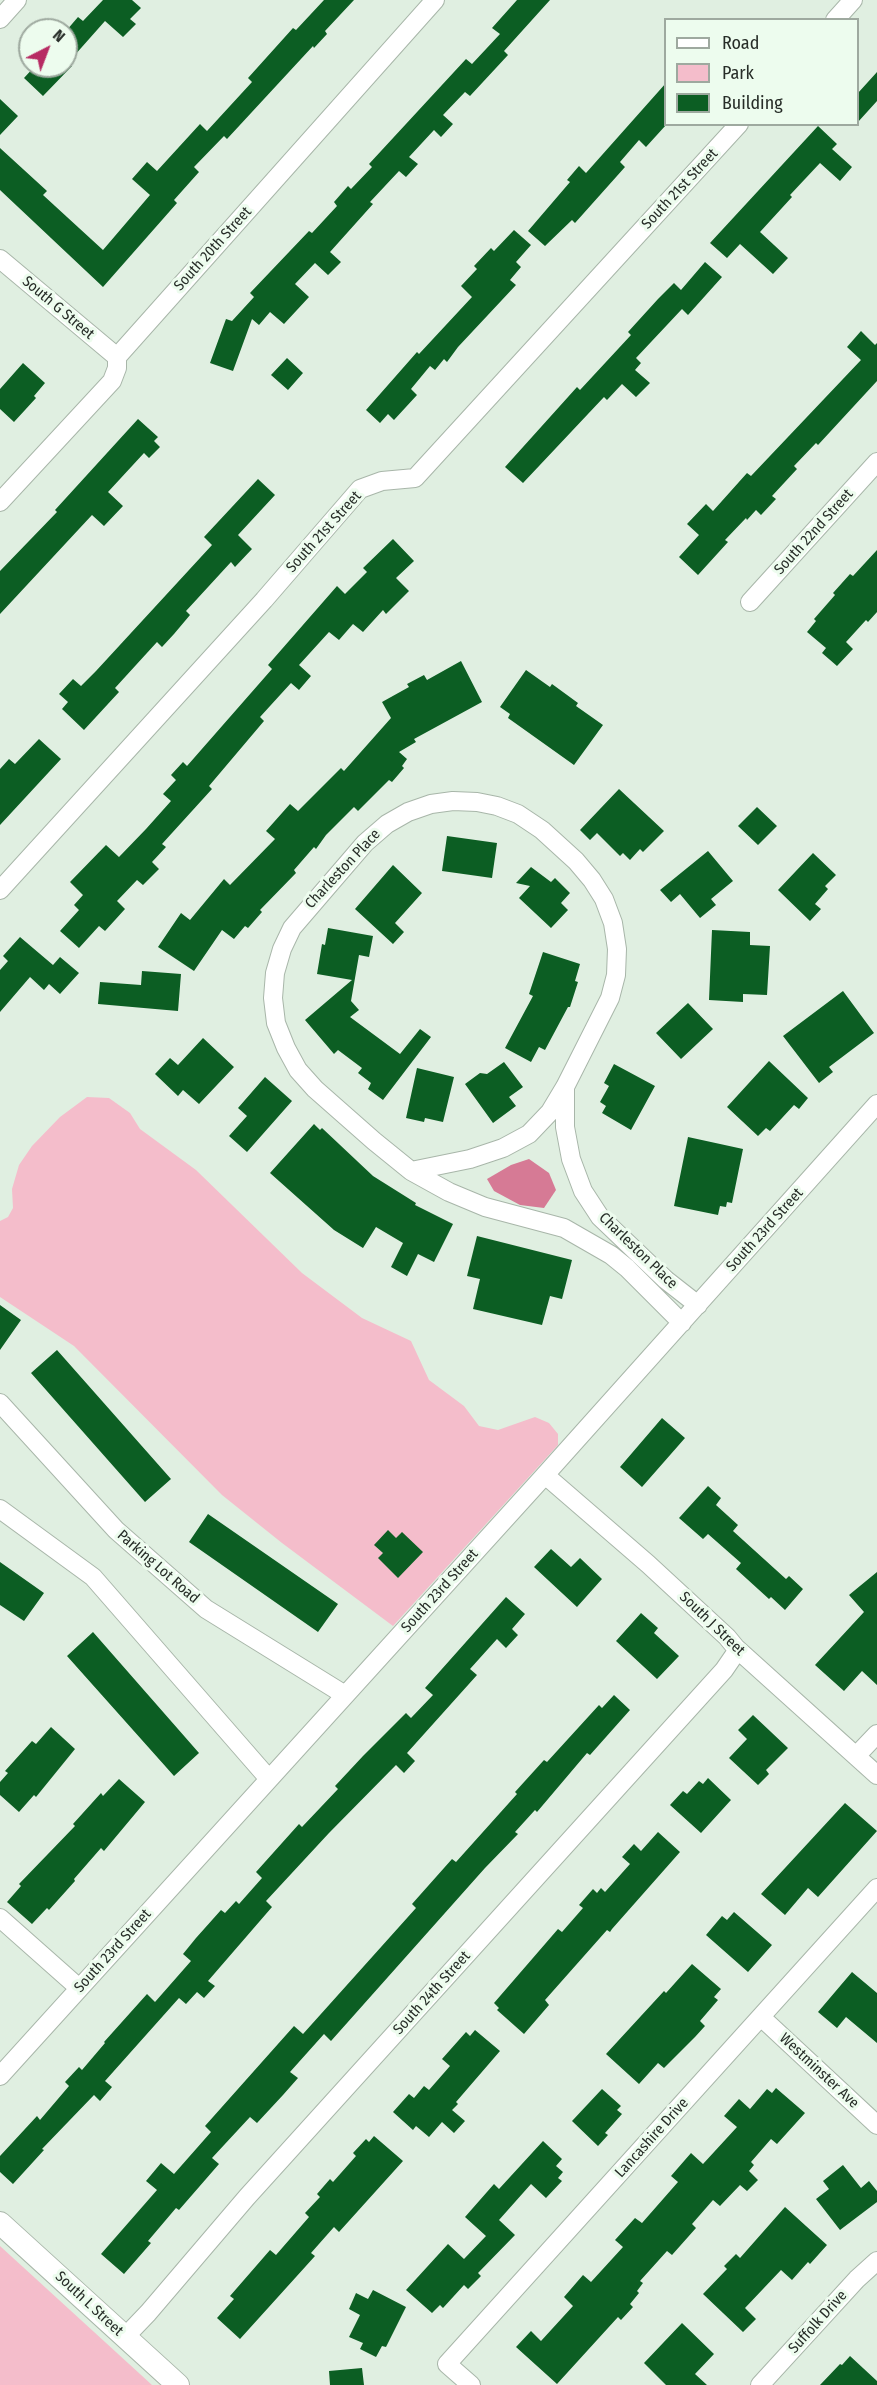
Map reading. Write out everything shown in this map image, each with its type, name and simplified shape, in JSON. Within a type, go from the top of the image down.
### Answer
[{"type":"street","points":[[0,19],[17,0]]},
{"type":"street","name":"South 20th Street","points":[[0,502],[112,381],[117,368],[117,357],[435,0]]},
{"type":"street","points":[[837,18],[853,0]]},
{"type":"street","name":"South 21st Street","points":[[0,890],[264,600],[360,489],[382,481],[416,478],[737,126]]},
{"type":"street","name":"South G Street","points":[[0,259],[117,357]]},
{"type":"street","name":"South 22nd Street","points":[[750,602],[877,462]]},
{"type":"street","name":"Charleston Place","points":[[411,1171],[470,1159],[503,1148],[528,1134],[550,1112],[565,1087],[610,998],[616,975],[617,949],[613,923],[604,899],[592,880],[576,861],[542,830],[518,814],[497,806],[453,801],[431,804],[408,812],[387,824],[365,843],[301,915],[282,949],[275,973],[273,998],[276,1023],[285,1048],[298,1070],[315,1089],[411,1171],[449,1192],[485,1207],[564,1227],[611,1255],[627,1268],[682,1323]]},
{"type":"street","name":"Charleston Place","points":[[565,1087],[565,1127],[571,1159],[583,1191],[600,1217],[666,1280],[698,1305]]},
{"type":"street","name":"South 23rd Street","points":[[0,2076],[545,1475],[877,1104]]},
{"type":"street","name":"Parking Lot Road","points":[[0,1403],[116,1530],[206,1609],[345,1695]]},
{"type":"street","name":"South J Street","points":[[545,1475],[648,1564],[877,1775]]},
{"type":"street","points":[[0,1509],[93,1577],[269,1779]]},
{"type":"street","name":"South 24th Street","points":[[124,2337],[148,2313],[247,2197],[724,1670],[735,1654],[736,1647]]},
{"type":"street","points":[[857,1755],[877,1734]]},
{"type":"street","name":"Lancashire Drive","points":[[471,2385],[447,2364],[877,1888]]},
{"type":"street","points":[[0,1918],[79,1988]]},
{"type":"street","name":"Westminster Ave","points":[[761,2017],[877,2125]]},
{"type":"street","name":"South L Street","points":[[0,2223],[178,2385]]},
{"type":"street","name":"Suffolk Drive","points":[[760,2385],[857,2278],[877,2261]]},
{"type":"green space","points":[[87,1097],[109,1098],[130,1113],[140,1129],[196,1170],[302,1273],[362,1318],[411,1341],[429,1380],[464,1406],[479,1426],[498,1430],[535,1417],[549,1423],[558,1434],[558,1445],[393,1626],[222,1495],[74,1346],[0,1297],[0,1221],[8,1217],[13,1208],[12,1189],[19,1165],[32,1146],[60,1117]]},
{"type":"green space","points":[[0,2246],[152,2385],[0,2385]]},
{"type":"shaded area","points":[[529,1159],[549,1173],[556,1190],[544,1208],[520,1205],[494,1191],[487,1179],[511,1165]]},
{"type":"building","points":[[103,0],[132,0],[141,8],[130,19],[136,24],[123,37],[105,21],[78,51],[77,18],[78,17],[83,21]]},
{"type":"building","points":[[324,0],[354,0],[325,31],[327,34],[314,48],[313,46],[227,139],[224,136],[194,167],[199,172],[174,200],[177,203],[103,287],[0,190],[0,148],[47,191],[43,195],[103,250],[150,195],[132,179],[147,162],[157,171],[200,124],[207,131],[252,82],[248,78],[293,28],[296,30]]},
{"type":"building","points":[[517,0],[550,0],[504,51],[508,55],[470,96],[465,92],[443,115],[453,124],[441,137],[434,130],[409,157],[418,164],[406,177],[399,171],[370,202],[373,204],[330,252],[341,262],[328,275],[315,263],[295,284],[309,297],[284,324],[270,312],[259,325],[252,319],[233,371],[210,363],[226,319],[232,321],[254,297],[250,293],[309,231],[312,233],[337,206],[334,202],[348,186],[351,189],[372,167],[369,164],[466,59],[472,64],[500,34],[492,28]]},
{"type":"building","points":[[877,72],[877,101],[859,121],[859,92]]},
{"type":"building","points":[[24,78],[60,78],[43,96]]},
{"type":"building","points":[[664,85],[665,126],[646,147],[639,140],[620,162],[625,167],[575,223],[572,220],[545,246],[528,231],[570,182],[567,180],[579,166],[586,173]]},
{"type":"building","points":[[0,99],[18,116],[0,135]]},
{"type":"building","points":[[818,126],[837,144],[832,149],[852,167],[840,181],[820,163],[760,232],[788,258],[773,274],[740,244],[727,258],[710,243]]},
{"type":"building","points":[[514,230],[531,245],[516,262],[521,267],[510,280],[516,285],[458,347],[447,362],[444,359],[435,370],[430,366],[411,389],[417,395],[394,420],[388,414],[380,423],[366,410],[417,352],[419,354],[472,297],[461,286],[477,269],[474,266],[491,248],[494,251]]},
{"type":"building","points":[[705,262],[722,277],[688,315],[682,309],[636,358],[641,363],[635,370],[650,383],[636,397],[622,384],[607,400],[604,397],[523,483],[505,467],[577,387],[580,390],[631,335],[628,332],[658,299],[674,283],[681,290]]},
{"type":"building","points":[[861,331],[875,345],[877,343],[877,381],[818,445],[816,443],[794,466],[797,469],[772,496],[776,499],[761,515],[756,510],[747,520],[746,518],[725,540],[728,542],[698,575],[679,557],[699,535],[687,524],[706,504],[713,511],[747,473],[751,476],[861,360],[847,347]]},
{"type":"building","points":[[287,358],[303,373],[288,390],[271,375]]},
{"type":"building","points":[[23,363],[45,383],[34,396],[36,398],[14,422],[0,409],[0,389]]},
{"type":"building","points":[[138,419],[158,437],[154,441],[160,447],[149,458],[144,453],[108,492],[123,506],[104,526],[92,515],[0,614],[0,571],[57,512],[55,510]]},
{"type":"building","points":[[258,479],[275,495],[238,535],[252,549],[235,567],[231,562],[186,611],[190,615],[174,634],[162,647],[157,642],[115,688],[119,692],[84,730],[62,709],[68,702],[59,694],[73,679],[81,686],[96,671],[212,545],[204,537]]},
{"type":"building","points":[[393,539],[414,561],[396,578],[409,591],[386,614],[383,610],[363,632],[353,624],[339,640],[329,632],[299,665],[311,676],[299,690],[291,683],[260,717],[264,721],[209,786],[212,789],[162,844],[166,847],[152,862],[159,869],[143,885],[137,880],[117,901],[125,909],[105,931],[99,926],[79,948],[60,931],[79,910],[74,905],[83,895],[70,882],[106,845],[119,857],[146,829],[171,801],[163,794],[176,780],[171,775],[183,762],[187,766],[272,669],[268,665],[337,586],[345,594],[367,572],[363,568]]},
{"type":"building","points":[[877,550],[877,612],[868,622],[866,620],[846,642],[853,649],[837,666],[822,653],[826,648],[807,632],[816,621],[814,619],[835,595],[833,593],[850,574],[853,576]]},
{"type":"building","points":[[461,661],[482,702],[414,739],[416,742],[399,752],[407,759],[402,766],[404,768],[392,782],[389,780],[358,811],[354,807],[326,835],[316,849],[314,847],[294,870],[296,873],[260,910],[262,912],[248,928],[245,926],[234,939],[222,930],[194,971],[158,947],[181,913],[190,920],[224,879],[230,885],[275,839],[266,831],[290,804],[298,811],[341,768],[344,771],[391,718],[382,702],[409,687],[407,684],[424,675],[427,680]]},
{"type":"building","points":[[526,670],[550,687],[552,684],[578,703],[576,706],[603,725],[574,765],[508,718],[510,714],[500,707]]},
{"type":"building","points":[[39,739],[61,759],[0,825],[0,769],[9,759],[15,764]]},
{"type":"building","points":[[619,789],[664,831],[643,852],[640,849],[630,860],[623,853],[620,856],[597,833],[590,840],[580,830]]},
{"type":"building","points":[[757,807],[777,826],[758,845],[738,826]]},
{"type":"building","points":[[447,836],[497,843],[492,878],[442,871]]},
{"type":"building","points":[[708,851],[733,881],[711,899],[716,905],[700,918],[680,894],[671,902],[660,890]]},
{"type":"building","points":[[813,853],[836,875],[825,886],[828,889],[815,904],[821,909],[810,921],[778,890]]},
{"type":"building","points":[[393,865],[422,893],[395,923],[404,932],[393,944],[355,909]]},
{"type":"building","points":[[531,867],[551,882],[555,878],[570,893],[561,903],[568,910],[551,928],[519,898],[530,886],[516,883]]},
{"type":"building","points":[[328,928],[373,936],[369,957],[359,955],[351,1001],[359,1010],[350,1017],[400,1054],[420,1029],[431,1037],[383,1100],[368,1089],[371,1083],[358,1073],[362,1068],[338,1050],[334,1054],[305,1020],[352,980],[317,974],[322,944],[325,945]]},
{"type":"building","points":[[712,930],[750,932],[750,945],[770,946],[767,995],[743,994],[743,1002],[709,1000]]},
{"type":"building","points":[[20,937],[53,965],[60,957],[79,973],[60,994],[49,984],[44,990],[30,977],[0,1012],[0,970],[8,961],[3,956]]},
{"type":"building","points":[[543,952],[580,964],[575,981],[578,982],[570,1007],[545,1050],[539,1047],[531,1062],[505,1048],[533,996],[529,994]]},
{"type":"building","points":[[142,971],[181,974],[178,1011],[98,1004],[100,982],[141,985]]},
{"type":"building","points":[[843,991],[874,1033],[829,1067],[833,1072],[819,1083],[783,1036]]},
{"type":"building","points":[[688,1003],[713,1029],[681,1059],[656,1033]]},
{"type":"building","points":[[203,1038],[234,1067],[199,1104],[183,1090],[178,1096],[155,1074],[170,1058],[178,1065]]},
{"type":"building","points":[[769,1061],[808,1098],[799,1109],[794,1105],[770,1131],[766,1128],[758,1136],[727,1107]]},
{"type":"building","points":[[504,1062],[523,1087],[509,1097],[516,1106],[493,1123],[465,1084],[480,1073],[487,1074]]},
{"type":"building","points":[[614,1064],[655,1086],[631,1130],[602,1113],[606,1106],[600,1102],[609,1086],[604,1083]]},
{"type":"building","points":[[417,1068],[454,1077],[443,1122],[425,1118],[424,1122],[406,1118]]},
{"type":"building","points":[[265,1077],[292,1101],[247,1152],[229,1136],[247,1116],[238,1108]]},
{"type":"building","points":[[314,1124],[320,1130],[322,1128],[373,1176],[416,1203],[415,1205],[453,1224],[434,1262],[418,1254],[407,1276],[391,1267],[403,1243],[376,1227],[363,1248],[334,1230],[270,1173]]},
{"type":"building","points":[[688,1137],[743,1149],[732,1203],[727,1202],[726,1207],[720,1206],[718,1215],[674,1206]]},
{"type":"building","points":[[477,1236],[572,1260],[562,1299],[550,1296],[542,1325],[473,1309],[480,1279],[467,1276]]},
{"type":"building","points":[[0,1305],[21,1320],[0,1350]]},
{"type":"building","points":[[57,1350],[171,1479],[145,1502],[31,1373]]},
{"type":"building","points":[[662,1418],[685,1438],[642,1487],[620,1467]]},
{"type":"building","points":[[708,1486],[721,1498],[716,1505],[738,1525],[733,1531],[786,1579],[789,1576],[803,1589],[785,1610],[771,1597],[769,1599],[736,1569],[741,1563],[708,1534],[703,1539],[679,1518]]},
{"type":"building","points":[[208,1514],[338,1604],[318,1632],[189,1542]]},
{"type":"building","points":[[388,1530],[396,1538],[402,1532],[423,1552],[398,1578],[378,1558],[383,1553],[374,1545]]},
{"type":"building","points":[[551,1549],[571,1567],[580,1558],[602,1579],[577,1607],[534,1567]]},
{"type":"building","points":[[0,1562],[44,1593],[24,1621],[0,1605]]},
{"type":"building","points":[[877,1572],[877,1685],[862,1671],[844,1691],[815,1665],[864,1612],[849,1595]]},
{"type":"building","points":[[506,1597],[525,1614],[512,1629],[518,1635],[506,1648],[497,1639],[470,1669],[477,1675],[407,1753],[415,1761],[404,1773],[396,1765],[329,1833],[266,1901],[272,1907],[208,1981],[215,1986],[204,1998],[197,1992],[186,2004],[179,1998],[105,2081],[112,2087],[100,2101],[94,2095],[42,2149],[44,2150],[13,2184],[0,2172],[0,2156],[37,2116],[40,2120],[69,2086],[65,2082],[79,2067],[82,2070],[147,1994],[155,2002],[191,1961],[183,1954],[221,1910],[225,1913],[236,1901],[239,1904],[262,1878],[256,1872],[299,1824],[302,1827],[338,1789],[335,1786],[406,1713],[411,1718],[433,1695],[425,1688]]},
{"type":"building","points":[[641,1613],[658,1628],[654,1633],[679,1656],[657,1679],[616,1641]]},
{"type":"building","points":[[93,1632],[199,1753],[174,1776],[67,1656]]},
{"type":"building","points":[[614,1695],[630,1710],[590,1755],[587,1753],[537,1812],[535,1810],[515,1832],[518,1834],[331,2041],[324,2034],[290,2072],[298,2078],[257,2123],[250,2117],[212,2158],[219,2164],[179,2210],[176,2208],[148,2241],[151,2243],[124,2274],[101,2254],[157,2190],[146,2181],[161,2163],[174,2174],[211,2132],[205,2126],[294,2026],[303,2034],[416,1908],[412,1904],[452,1859],[456,1862],[544,1760],[547,1762],[599,1705],[602,1708]]},
{"type":"building","points":[[753,1715],[788,1748],[766,1770],[769,1774],[758,1785],[729,1758],[747,1739],[738,1730]]},
{"type":"building","points":[[51,1727],[75,1749],[36,1797],[34,1795],[19,1812],[0,1795],[0,1782],[8,1773],[5,1771],[32,1741],[36,1744]]},
{"type":"building","points":[[708,1778],[731,1800],[701,1833],[670,1805],[683,1791],[687,1794],[699,1781],[703,1784]]},
{"type":"building","points":[[119,1779],[145,1802],[104,1851],[101,1848],[49,1910],[47,1908],[32,1924],[7,1902],[21,1886],[19,1884],[75,1826],[73,1824],[101,1793],[103,1796]]},
{"type":"building","points":[[845,1803],[877,1831],[818,1897],[808,1888],[785,1915],[761,1894]]},
{"type":"building","points":[[658,1832],[680,1852],[610,1932],[607,1930],[545,2000],[549,2005],[524,2034],[497,2010],[499,2008],[494,2003],[558,1929],[562,1932],[583,1908],[579,1905],[593,1889],[597,1893],[601,1888],[605,1892],[630,1864],[622,1857],[634,1844],[641,1851]]},
{"type":"building","points":[[734,1912],[772,1945],[748,1972],[706,1935],[722,1916],[727,1920]]},
{"type":"building","points":[[692,1964],[721,1989],[714,1997],[718,2000],[700,2021],[705,2026],[695,2037],[664,2068],[658,2063],[639,2084],[606,2054]]},
{"type":"building","points":[[852,1972],[877,1993],[877,2043],[846,2017],[837,2028],[818,2012]]},
{"type":"building","points":[[475,2030],[500,2051],[456,2102],[458,2104],[452,2110],[465,2121],[454,2133],[442,2122],[429,2137],[416,2126],[413,2130],[393,2112],[409,2094],[414,2098],[424,2086],[429,2090],[450,2066],[442,2059],[466,2032],[470,2036]]},
{"type":"building","points":[[776,2088],[805,2113],[777,2144],[771,2139],[751,2162],[754,2165],[749,2171],[758,2180],[747,2191],[740,2185],[720,2206],[713,2200],[692,2224],[696,2228],[672,2255],[667,2251],[640,2281],[643,2283],[637,2291],[639,2293],[630,2304],[633,2307],[621,2320],[618,2317],[557,2384],[516,2347],[531,2331],[541,2341],[573,2306],[564,2297],[583,2275],[591,2282],[623,2247],[615,2240],[635,2218],[642,2223],[678,2182],[671,2176],[691,2153],[703,2164],[737,2127],[724,2116],[739,2099],[750,2109],[767,2089],[772,2093]]},
{"type":"building","points":[[602,2089],[621,2106],[617,2110],[622,2114],[605,2133],[608,2135],[598,2146],[572,2121]]},
{"type":"building","points":[[374,2136],[403,2161],[339,2232],[334,2227],[311,2253],[315,2256],[240,2339],[217,2318],[234,2299],[230,2296],[270,2250],[276,2255],[309,2217],[305,2213],[320,2197],[317,2194],[330,2179],[333,2182],[356,2156],[353,2153],[366,2139],[369,2142]]},
{"type":"building","points":[[543,2141],[562,2159],[556,2166],[563,2172],[558,2178],[562,2181],[546,2198],[531,2184],[499,2220],[515,2235],[478,2273],[481,2276],[468,2289],[464,2285],[443,2308],[440,2305],[432,2313],[406,2290],[448,2244],[464,2259],[486,2236],[465,2217],[494,2184],[499,2189]]},
{"type":"building","points":[[843,2165],[861,2188],[869,2181],[877,2191],[877,2202],[840,2230],[816,2199],[829,2189],[823,2181]]},
{"type":"building","points":[[785,2207],[827,2245],[792,2280],[781,2270],[745,2308],[756,2319],[743,2332],[703,2294],[727,2269],[724,2266],[736,2254],[740,2258]]},
{"type":"building","points":[[373,2290],[406,2307],[386,2347],[382,2346],[376,2357],[360,2349],[363,2343],[349,2337],[360,2315],[349,2309],[356,2293],[368,2299]]},
{"type":"building","points":[[682,2323],[714,2354],[695,2374],[707,2385],[666,2385],[644,2363]]},
{"type":"building","points":[[850,2356],[877,2381],[877,2385],[820,2385],[840,2364],[842,2365]]},
{"type":"building","points":[[362,2368],[364,2385],[330,2385],[329,2371]]}]
